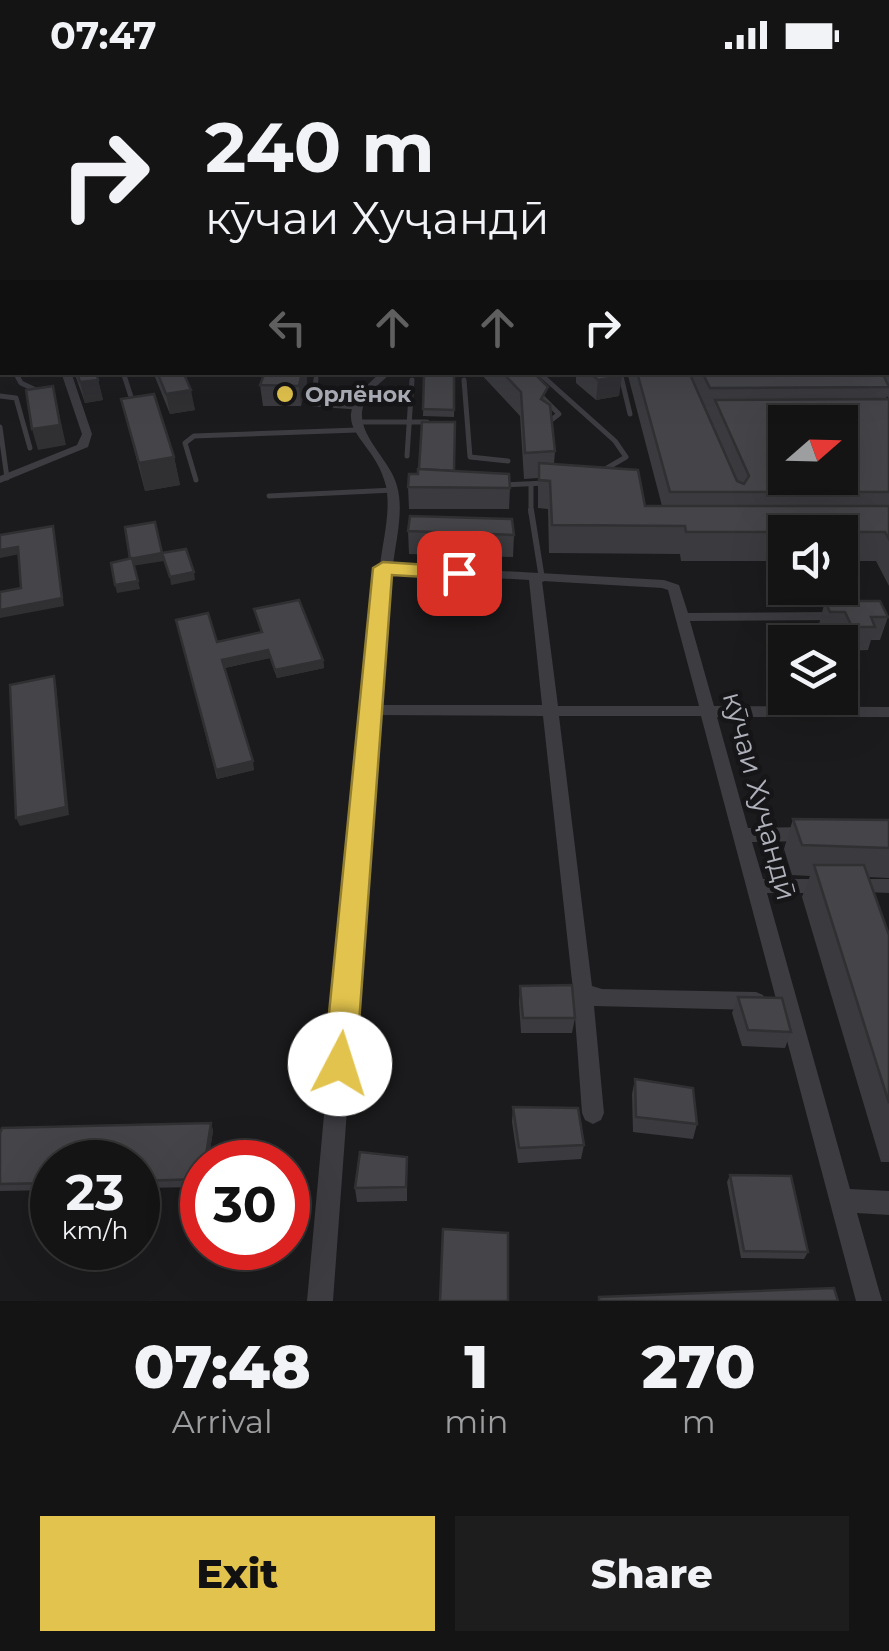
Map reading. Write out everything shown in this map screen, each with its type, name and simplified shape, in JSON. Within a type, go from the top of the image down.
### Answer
[{"type":"street","points":[[3,479],[82,446],[87,434],[62,391],[65,375]]},
{"type":"street","points":[[320,1301],[369,710],[394,490],[357,419],[370,385],[383,375]]},
{"type":"street","name":"кӯчаи Хуҷандӣ","points":[[383,568],[664,584],[674,588],[870,1301]]},
{"type":"street","points":[[538,578],[549,708],[583,990],[592,1113]]},
{"type":"street","points":[[681,617],[852,616]]},
{"type":"street","points":[[369,710],[889,712]]},
{"type":"street","points":[[742,835],[834,834]]},
{"type":"street","points":[[756,886],[889,886]]},
{"type":"street","points":[[583,990],[591,997],[602,998],[789,1001]]},
{"type":"street","points":[[844,1200],[889,1204]]},
{"type":"lane","points":[[0,396],[44,394],[21,384],[16,375]]},
{"type":"lane","points":[[124,375],[134,407]]},
{"type":"lane","points":[[541,375],[615,441],[626,457],[589,479]]},
{"type":"lane","points":[[621,375],[630,414]]},
{"type":"lane","points":[[316,379],[313,404],[357,419]]},
{"type":"lane","points":[[407,456],[412,380]]},
{"type":"lane","points":[[464,380],[470,456],[508,461]]},
{"type":"lane","points":[[532,386],[559,414],[546,424]]},
{"type":"lane","points":[[16,398],[30,448]]},
{"type":"lane","points":[[196,480],[185,443],[194,436],[357,419],[428,422]]},
{"type":"lane","points":[[448,422],[467,422]]},
{"type":"lane","points":[[0,427],[3,479]]},
{"type":"lane","points":[[492,484],[550,483]]},
{"type":"lane","points":[[531,485],[538,578]]},
{"type":"lane","points":[[269,496],[394,490]]},
{"type":"building","points":[[78,375],[97,375],[98,380],[80,382]]},
{"type":"building","points":[[158,375],[184,375],[191,390],[166,394]]},
{"type":"building","points":[[264,375],[301,375],[299,386],[260,385]]},
{"type":"building","points":[[424,375],[454,375],[454,410],[423,409]]},
{"type":"building","points":[[505,375],[536,375],[548,387],[541,399],[550,405],[555,451],[525,453],[521,392]]},
{"type":"building","points":[[592,375],[622,376],[598,380]]},
{"type":"building","points":[[638,375],[690,375],[737,481],[744,484],[749,476],[715,400],[889,399],[889,492],[858,492],[858,405],[768,405],[768,492],[670,492]]},
{"type":"building","points":[[704,375],[883,375],[889,387],[710,388]]},
{"type":"building","points":[[53,386],[60,425],[32,429],[26,390]]},
{"type":"building","points":[[154,394],[174,457],[139,463],[121,399]]},
{"type":"building","points":[[422,422],[455,422],[454,471],[419,469]]},
{"type":"building","points":[[539,463],[638,470],[645,506],[889,506],[889,539],[885,532],[858,532],[858,515],[768,515],[768,532],[686,532],[685,526],[552,525],[550,481],[539,480]]},
{"type":"building","points":[[418,469],[509,474],[510,488],[408,487],[409,474],[418,474]]},
{"type":"building","points":[[410,516],[512,519],[514,535],[408,531]]},
{"type":"building","points":[[155,522],[162,553],[130,559],[125,527]]},
{"type":"building","points":[[53,526],[62,598],[0,610],[0,592],[21,588],[18,547],[0,550],[0,535]]},
{"type":"building","points":[[186,549],[194,572],[170,577],[162,553]]},
{"type":"building","points":[[132,558],[138,581],[115,585],[111,563]]},
{"type":"building","points":[[299,600],[323,660],[275,670],[268,650],[222,660],[253,761],[216,770],[176,620],[208,613],[217,642],[262,632],[254,609]]},
{"type":"building","points":[[880,601],[888,617],[871,617],[875,627],[858,627],[851,625],[845,612],[830,612],[827,605]]},
{"type":"building","points":[[54,676],[66,807],[16,818],[10,685]]},
{"type":"building","points":[[793,819],[889,820],[889,848],[802,845]]},
{"type":"building","points":[[814,865],[864,865],[889,935],[889,1103]]},
{"type":"building","points":[[572,985],[575,1018],[523,1018],[520,986]]},
{"type":"building","points":[[738,997],[782,998],[791,1032],[748,1030]]},
{"type":"building","points":[[635,1079],[693,1088],[697,1124],[636,1117]]},
{"type":"building","points":[[513,1107],[578,1108],[584,1145],[519,1148]]},
{"type":"building","points":[[211,1123],[208,1140],[180,1140],[180,1180],[160,1180],[160,1140],[30,1140],[30,1183],[0,1184],[2,1128]]},
{"type":"building","points":[[360,1152],[407,1157],[406,1187],[355,1188]]},
{"type":"building","points":[[730,1175],[791,1176],[808,1252],[744,1251]]},
{"type":"building","points":[[443,1229],[508,1233],[508,1301],[440,1301]]},
{"type":"building","points":[[834,1288],[838,1301],[599,1301],[599,1297]]},
{"type":"place","name":"Орлёнок","points":[[285,394]]},
{"type":"route","points":[[340,1064],[383,568],[459,573]]}]
